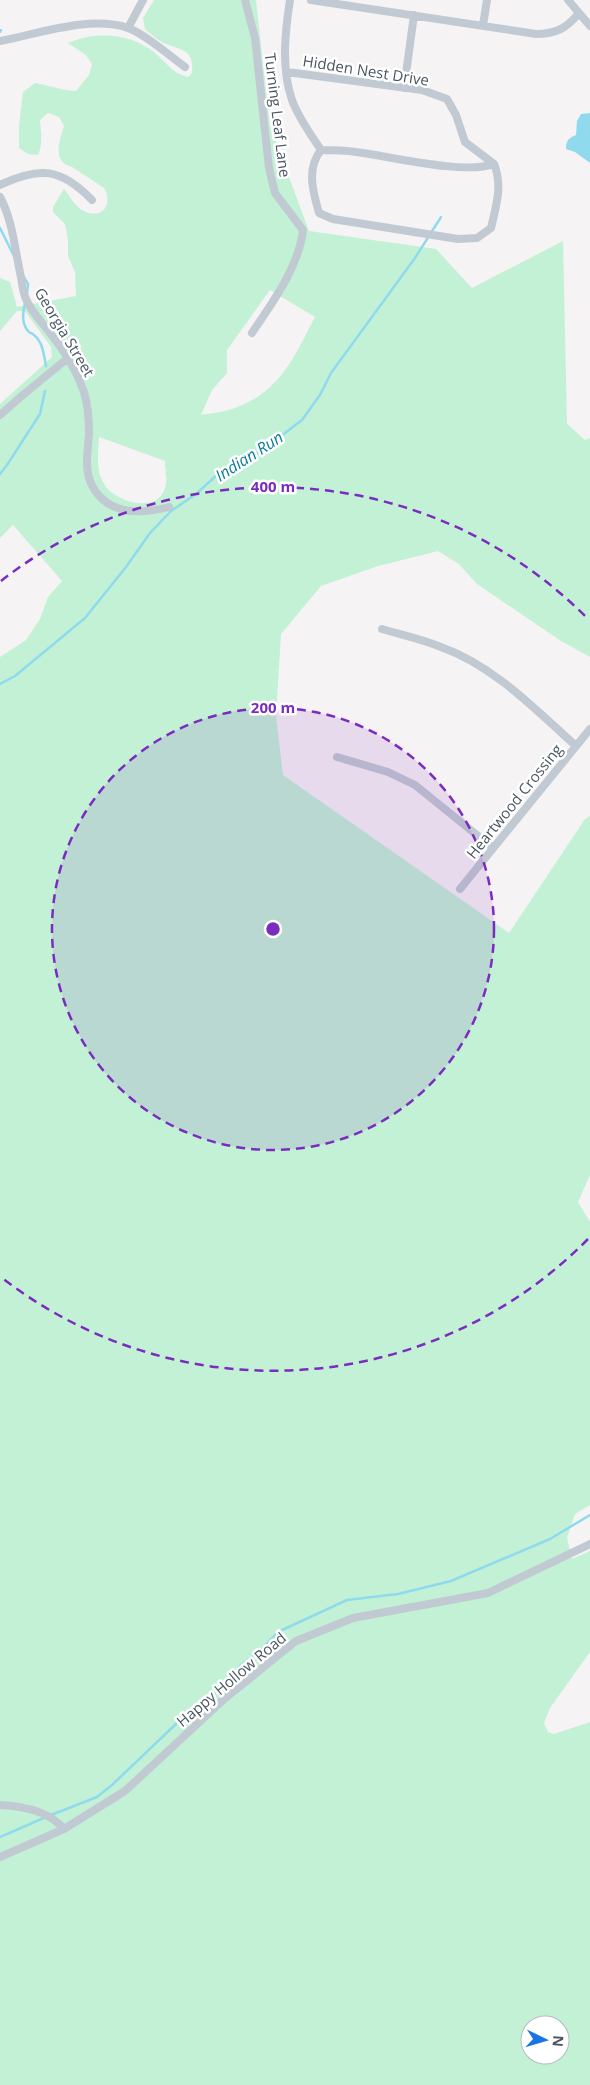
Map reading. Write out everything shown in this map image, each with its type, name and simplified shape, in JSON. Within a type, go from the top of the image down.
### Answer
[{"type":"street","points":[[128,28],[143,0]]},
{"type":"street","name":"Turning Leaf Lane","points":[[245,0],[255,38],[271,177],[275,193],[303,230],[302,242],[290,269],[275,299],[252,333]]},
{"type":"street","points":[[290,0],[284,40],[292,100],[321,150]]},
{"type":"street","points":[[311,0],[536,34],[558,32],[579,13]]},
{"type":"street","points":[[483,25],[487,0]]},
{"type":"street","points":[[568,0],[590,26]]},
{"type":"street","points":[[404,88],[414,15]]},
{"type":"street","points":[[0,41],[83,24],[128,28],[185,67]]},
{"type":"street","name":"Hidden Nest Drive","points":[[287,72],[422,90],[447,99],[456,115],[465,142],[494,164]]},
{"type":"street","points":[[321,150],[354,151],[403,160],[483,168],[494,164],[499,177],[497,204],[491,228],[477,238],[458,239],[333,219],[319,214],[313,190],[312,172],[314,158],[321,150]]},
{"type":"street","points":[[0,185],[19,176],[49,172],[76,184],[92,200]]},
{"type":"street","name":"Georgia Street","points":[[0,197],[11,229],[25,299],[68,358],[84,392],[89,432],[87,466],[93,489],[112,506],[126,512],[150,512],[169,507]]},
{"type":"street","points":[[0,415],[68,358]]},
{"type":"street","points":[[382,629],[442,647],[472,662],[504,682],[576,746]]},
{"type":"street","name":"Heartwood Crossing","points":[[460,889],[590,729]]},
{"type":"street","points":[[337,757],[388,772],[415,785],[493,848]]},
{"type":"street","name":"Happy Hollow Road","points":[[0,1857],[64,1829],[125,1791],[224,1700],[296,1641],[353,1618],[488,1593],[590,1544]]},
{"type":"street","points":[[0,1805],[20,1806],[56,1820],[64,1829]]},
{"type":"green space","points":[[154,0],[256,0],[270,126],[309,231],[436,249],[472,288],[563,241],[567,424],[585,440],[590,438],[590,657],[561,641],[477,584],[459,564],[438,551],[378,566],[321,586],[281,634],[276,716],[283,775],[509,933],[585,819],[590,816],[590,1175],[578,1202],[590,1222],[590,1505],[575,1514],[567,1538],[572,1559],[590,1551],[590,1652],[550,1708],[544,1723],[548,1732],[554,1734],[590,1722],[590,2085],[0,2085],[0,657],[26,640],[40,619],[48,597],[62,581],[13,525],[0,538],[0,404],[52,357],[51,347],[25,311],[17,311],[0,331],[0,278],[10,282],[17,307],[76,296],[75,272],[68,256],[65,224],[53,212],[53,207],[64,189],[79,208],[95,214],[104,210],[107,194],[104,188],[61,160],[59,150],[64,126],[59,117],[48,113],[40,120],[41,142],[38,155],[28,154],[19,148],[19,126],[23,92],[35,83],[76,91],[89,75],[92,64],[86,55],[68,43],[79,39],[101,36],[112,36],[134,41],[154,52],[174,70],[188,77],[192,73],[189,55],[164,43],[145,29],[143,18]],"holes":[[[270,290],[315,317],[293,359],[275,382],[264,392],[251,401],[235,408],[201,415],[212,390],[227,373],[227,350]],[[99,437],[165,461],[166,484],[163,494],[156,500],[148,503],[139,503],[120,498],[112,493],[106,487],[100,475],[98,463]]]},
{"type":"water","points":[[590,113],[590,163],[575,152],[566,149],[568,140],[576,135],[577,121],[581,114]]},
{"type":"waterway","name":"Indian Run","points":[[0,684],[15,676],[85,618],[126,567],[150,533],[171,511],[196,494],[218,474],[260,452],[302,420],[320,395],[331,373],[415,258],[441,217]]},
{"type":"waterway","points":[[0,228],[14,256]]},
{"type":"waterway","points":[[24,277],[28,284],[27,293]]},
{"type":"waterway","points":[[25,303],[24,325],[28,332],[39,341],[43,349],[46,366]]},
{"type":"waterway","points":[[0,474],[40,414],[45,391]]},
{"type":"waterway","points":[[51,1815],[97,1797],[112,1785],[177,1723],[226,1683],[240,1666],[260,1651],[278,1632],[347,1600],[398,1594],[451,1581],[550,1539],[590,1515]]},
{"type":"waterway","points":[[0,1837],[46,1817]]}]
